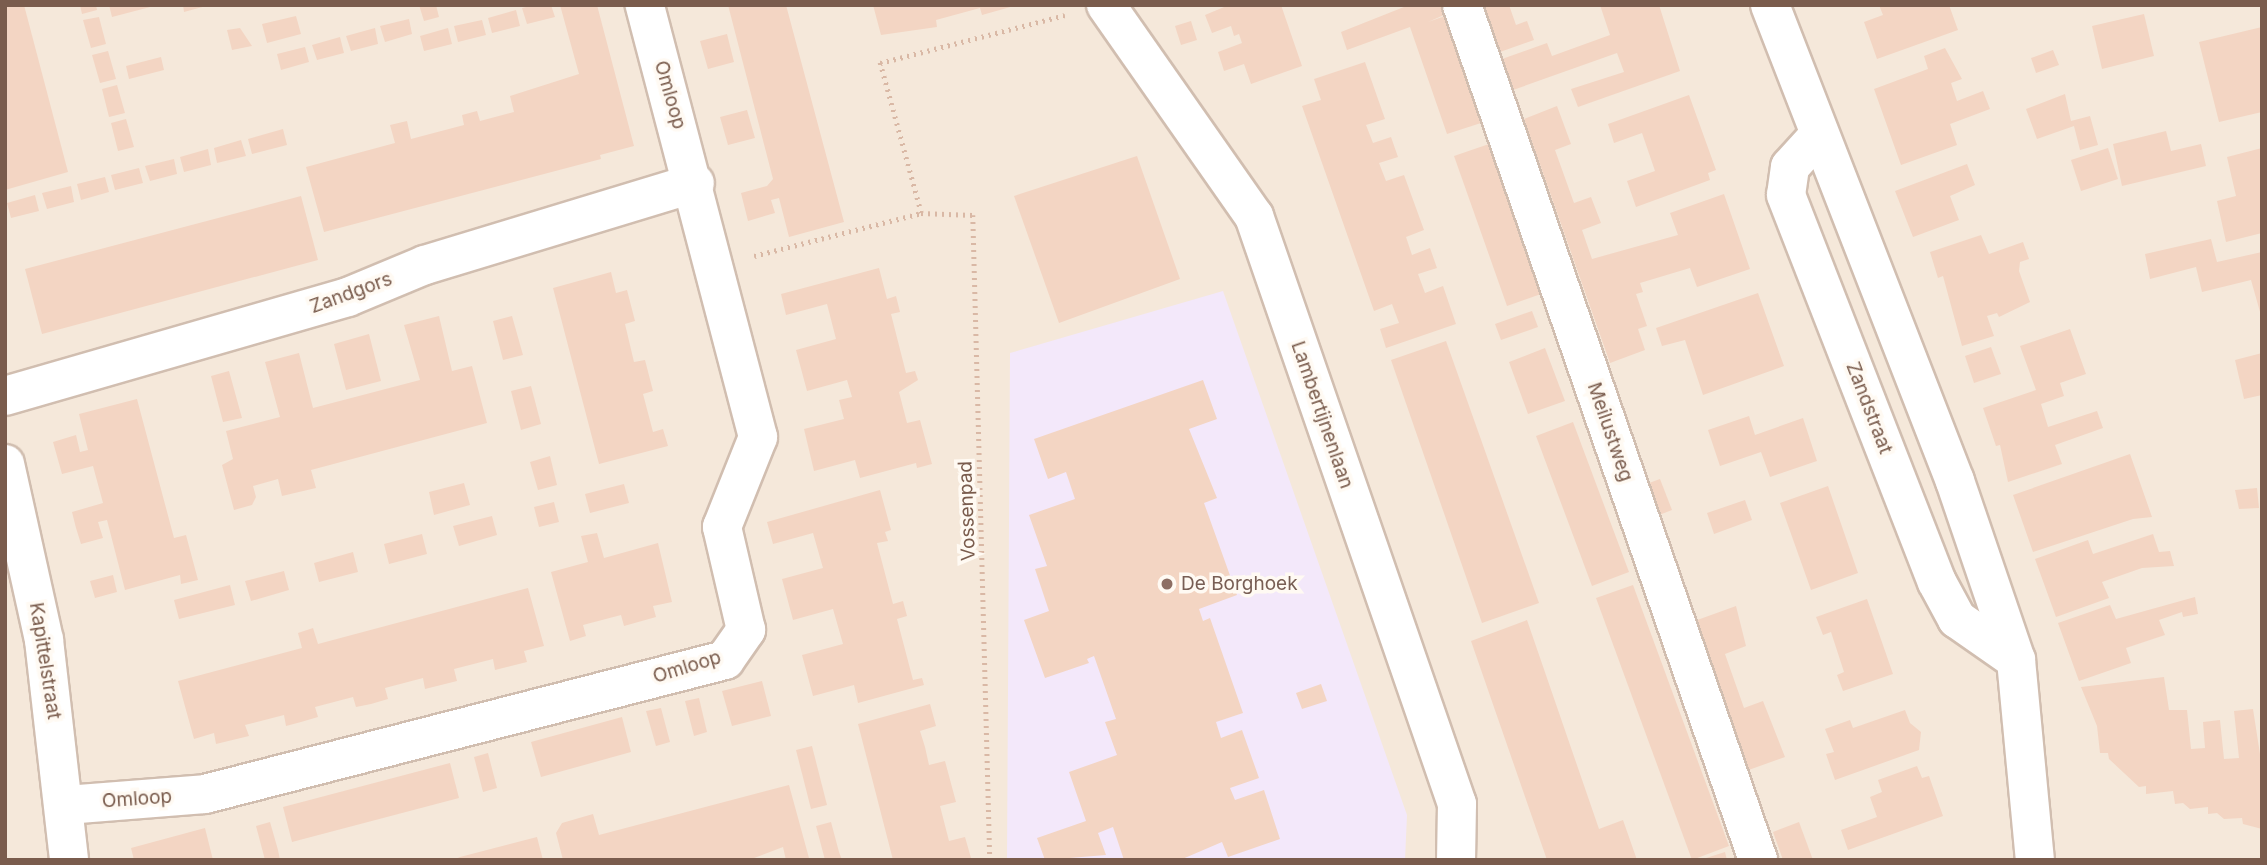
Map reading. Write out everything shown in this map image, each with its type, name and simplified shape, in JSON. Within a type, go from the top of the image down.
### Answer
[{"type":"street","name":"Omloop","points":[[66,805],[205,794],[725,660],[746,629],[722,527],[758,437],[695,183],[646,5]]},
{"type":"street","name":"Meilustweg","points":[[1462,5],[1758,860]]},
{"type":"street","points":[[1770,5],[1955,481],[2016,660],[2035,860]]},
{"type":"street","name":"Lambertijnenlaan","points":[[1090,9],[1254,216],[1457,804],[1456,860]]},
{"type":"street","name":"Zandstraat","points":[[1819,135],[1790,167],[1786,195],[1937,582],[1956,619],[2016,660]]},
{"type":"street","name":"Zandgors","points":[[5,396],[348,297],[425,265],[695,183]]},
{"type":"street","name":"Kapittelstraat","points":[[5,464],[44,639],[66,805],[69,860]]},
{"type":"path","points":[[921,213],[880,64],[1090,9]]},
{"type":"path","name":"Vossenpad","points":[[714,267],[921,213],[973,215],[990,860]]},
{"type":"shaded area","points":[[5,5],[2262,5],[2262,860],[5,860]]},
{"type":"shaded area","name":"De Borghoek","points":[[1223,291],[1407,815],[1405,860],[1007,860],[1010,353]]},
{"type":"building","points":[[5,5],[24,5],[68,172],[5,190]]},
{"type":"building","points":[[80,5],[96,5],[97,10],[82,14]]},
{"type":"building","points":[[109,5],[154,5],[154,6],[112,17]]},
{"type":"building","points":[[183,5],[206,5],[206,6],[184,12]]},
{"type":"building","points":[[419,5],[436,5],[439,17],[424,21]]},
{"type":"building","points":[[551,5],[555,17],[527,24],[522,8]]},
{"type":"building","points":[[560,5],[597,5],[634,146],[600,155],[601,159],[324,232],[306,167],[395,143],[390,125],[407,121],[411,139],[464,125],[462,115],[477,111],[480,121],[514,112],[510,96],[579,74]]},
{"type":"building","points":[[728,5],[786,5],[844,222],[789,237],[779,198],[771,200],[775,213],[748,221],[741,193],[767,186],[773,179]]},
{"type":"building","points":[[873,5],[1014,6],[982,15],[980,8],[936,20],[937,27],[881,35]]},
{"type":"building","points":[[1229,5],[1281,5],[1302,66],[1251,84],[1244,64],[1224,71],[1218,52],[1242,43],[1239,34],[1234,36],[1231,26],[1212,33],[1205,15]]},
{"type":"building","points":[[1409,5],[1440,5],[1444,15],[1428,22],[1445,16],[1481,123],[1447,134],[1410,27],[1347,50],[1341,32]]},
{"type":"building","points":[[1482,5],[1509,5],[1516,25],[1527,21],[1534,40],[1500,52]]},
{"type":"building","points":[[1600,5],[1659,5],[1680,71],[1578,107],[1571,89],[1624,72],[1617,53],[1513,90],[1502,59],[1547,43],[1552,56],[1610,35]]},
{"type":"building","points":[[1879,5],[1949,5],[1958,30],[1877,59],[1864,22],[1883,15]]},
{"type":"building","points":[[516,10],[520,26],[492,33],[488,18]]},
{"type":"building","points":[[2144,14],[2154,56],[2102,69],[2092,26]]},
{"type":"building","points":[[296,16],[301,34],[267,43],[262,24]]},
{"type":"building","points":[[99,17],[106,44],[91,48],[83,20]]},
{"type":"building","points":[[409,19],[412,34],[385,42],[380,26]]},
{"type":"building","points":[[482,20],[486,35],[458,42],[454,26]]},
{"type":"building","points":[[1191,21],[1197,40],[1181,45],[1175,26]]},
{"type":"building","points":[[2262,27],[2262,112],[2219,122],[2199,42]]},
{"type":"building","points":[[240,28],[252,46],[232,50],[227,30]]},
{"type":"building","points":[[375,28],[378,44],[351,51],[346,36]]},
{"type":"building","points":[[448,28],[452,44],[424,51],[420,36]]},
{"type":"building","points":[[727,34],[734,62],[708,69],[700,41]]},
{"type":"building","points":[[340,37],[344,53],[317,60],[312,45]]},
{"type":"building","points":[[305,47],[309,62],[281,70],[277,54]]},
{"type":"building","points":[[1945,48],[1962,79],[1951,83],[1957,101],[1983,91],[1990,109],[1950,124],[1957,145],[1901,165],[1874,89],[1928,69],[1924,56]]},
{"type":"building","points":[[2053,50],[2059,65],[2036,73],[2031,58]]},
{"type":"building","points":[[108,51],[116,79],[100,83],[92,55]]},
{"type":"building","points":[[161,57],[164,70],[129,79],[126,66]]},
{"type":"building","points":[[1365,62],[1385,119],[1366,125],[1373,143],[1391,137],[1398,157],[1379,163],[1386,181],[1404,175],[1424,230],[1406,237],[1412,255],[1430,248],[1437,268],[1418,274],[1425,293],[1443,286],[1456,324],[1386,348],[1380,329],[1399,323],[1392,304],[1374,311],[1302,106],[1321,100],[1314,79]]},
{"type":"building","points":[[117,85],[125,113],[109,117],[102,89]]},
{"type":"building","points":[[2065,94],[2071,121],[2090,116],[2098,145],[2080,150],[2074,126],[2037,139],[2026,109]]},
{"type":"building","points":[[1689,95],[1716,170],[1708,173],[1710,180],[1636,207],[1627,181],[1655,171],[1642,133],[1614,143],[1608,124]]},
{"type":"building","points":[[1557,106],[1571,144],[1555,150],[1574,203],[1591,197],[1601,223],[1582,230],[1592,259],[1678,235],[1670,213],[1724,194],[1750,269],[1697,287],[1690,268],[1640,283],[1643,292],[1636,294],[1647,326],[1638,329],[1645,350],[1610,363],[1524,119]]},
{"type":"building","points":[[747,110],[755,138],[728,145],[720,117]]},
{"type":"building","points":[[126,119],[134,147],[118,151],[111,123]]},
{"type":"building","points":[[283,129],[287,145],[252,154],[248,139]]},
{"type":"building","points":[[2166,131],[2171,151],[2201,144],[2206,166],[2122,186],[2113,144]]},
{"type":"building","points":[[241,140],[246,156],[217,163],[214,148]]},
{"type":"building","points":[[1489,144],[1541,294],[1507,306],[1454,156]]},
{"type":"building","points":[[2108,148],[2118,179],[2081,191],[2071,160]]},
{"type":"building","points":[[2262,148],[2262,233],[2226,242],[2217,201],[2236,196],[2227,157]]},
{"type":"building","points":[[208,149],[211,165],[184,172],[180,157]]},
{"type":"building","points":[[1137,156],[1180,279],[1059,323],[1014,196]]},
{"type":"building","points":[[174,159],[177,174],[150,181],[145,166]]},
{"type":"building","points":[[1967,164],[1975,185],[1950,196],[1959,220],[1913,237],[1895,191]]},
{"type":"building","points":[[139,168],[143,183],[115,190],[111,175]]},
{"type":"building","points":[[105,177],[109,192],[81,200],[77,184]]},
{"type":"building","points":[[71,186],[74,202],[47,209],[42,193]]},
{"type":"building","points":[[35,195],[39,211],[11,218],[7,203]]},
{"type":"building","points":[[301,196],[318,260],[42,334],[25,269]]},
{"type":"building","points":[[1981,235],[1989,254],[2023,242],[2029,259],[2020,262],[2019,271],[2030,302],[1999,317],[1997,313],[1987,316],[1994,336],[1962,346],[1943,276],[1938,278],[1930,252]]},
{"type":"building","points":[[2211,239],[2217,262],[2262,252],[2262,319],[2251,280],[2202,292],[2196,267],[2150,279],[2145,254]]},
{"type":"building","points":[[879,268],[887,299],[896,296],[900,312],[891,314],[906,373],[915,371],[918,380],[899,392],[907,423],[920,420],[932,464],[917,468],[916,463],[860,478],[855,460],[814,471],[804,429],[844,419],[839,400],[852,397],[847,380],[807,391],[796,350],[836,339],[827,304],[786,315],[781,294]]},
{"type":"building","points":[[611,272],[616,293],[627,290],[635,321],[625,324],[634,362],[645,360],[653,391],[643,394],[653,432],[663,429],[668,446],[599,464],[553,288]]},
{"type":"building","points":[[1758,293],[1784,366],[1703,395],[1685,340],[1662,346],[1656,328]]},
{"type":"building","points":[[1532,311],[1538,327],[1501,340],[1495,324]]},
{"type":"building","points":[[439,316],[452,371],[472,366],[487,423],[311,470],[316,488],[282,496],[278,479],[253,486],[256,497],[252,505],[234,510],[222,465],[233,459],[226,431],[280,417],[265,362],[299,353],[313,408],[420,380],[404,325]]},
{"type":"building","points":[[512,316],[523,355],[503,360],[493,321]]},
{"type":"building","points":[[2070,329],[2086,374],[2060,383],[2064,396],[2041,404],[2048,427],[2097,411],[2103,428],[2055,445],[2062,464],[2008,482],[2000,445],[1996,446],[1983,408],[2036,390],[2020,346]]},
{"type":"building","points":[[369,334],[381,381],[346,390],[334,344]]},
{"type":"building","points":[[1446,341],[1539,603],[1482,623],[1391,360]]},
{"type":"building","points":[[1991,347],[2001,374],[1974,383],[1965,356]]},
{"type":"building","points":[[1545,348],[1565,401],[1528,414],[1509,362]]},
{"type":"building","points":[[2262,353],[2262,395],[2244,399],[2235,360]]},
{"type":"building","points":[[229,371],[242,418],[223,422],[211,376]]},
{"type":"building","points":[[1203,380],[1217,419],[1189,429],[1217,498],[1204,503],[1237,595],[1199,609],[1203,621],[1210,618],[1243,713],[1216,722],[1221,738],[1242,730],[1259,778],[1230,788],[1235,800],[1264,790],[1280,839],[1228,857],[1222,842],[1180,860],[1124,860],[1113,827],[1098,833],[1106,855],[1045,860],[1037,838],[1086,821],[1069,772],[1117,755],[1105,722],[1116,719],[1094,656],[1087,659],[1089,663],[1045,678],[1024,620],[1049,611],[1035,569],[1047,566],[1029,515],[1075,499],[1066,472],[1048,479],[1034,439]]},
{"type":"building","points":[[531,386],[541,424],[521,430],[511,391]]},
{"type":"building","points":[[137,399],[174,538],[186,535],[198,580],[181,584],[180,575],[125,590],[107,520],[98,522],[103,538],[81,544],[76,528],[72,512],[103,503],[93,466],[62,474],[53,442],[76,435],[80,452],[88,450],[79,414]]},
{"type":"building","points":[[1749,416],[1755,435],[1803,418],[1817,461],[1770,477],[1761,452],[1720,466],[1708,430]]},
{"type":"building","points":[[1573,422],[1629,572],[1592,586],[1536,436]]},
{"type":"building","points":[[2130,454],[2152,517],[2133,519],[2033,552],[2013,495]]},
{"type":"building","points":[[550,456],[557,485],[538,490],[530,462]]},
{"type":"building","points":[[1660,479],[1672,510],[1654,517],[1641,486]]},
{"type":"building","points":[[464,483],[470,505],[434,515],[429,492]]},
{"type":"building","points":[[624,484],[629,503],[590,513],[585,494]]},
{"type":"building","points":[[1828,486],[1858,573],[1811,590],[1780,503]]},
{"type":"building","points":[[2257,488],[2259,508],[2239,509],[2235,490]]},
{"type":"building","points":[[880,490],[891,530],[885,532],[888,541],[877,543],[893,604],[903,601],[907,616],[897,619],[913,680],[922,678],[924,685],[858,703],[854,685],[813,696],[802,655],[843,644],[833,609],[793,620],[782,579],[823,568],[813,533],[773,544],[767,522]]},
{"type":"building","points":[[1745,500],[1752,520],[1714,534],[1707,513]]},
{"type":"building","points":[[554,502],[559,522],[539,527],[534,507]]},
{"type":"building","points":[[492,516],[497,535],[459,546],[453,526]]},
{"type":"building","points":[[597,533],[604,558],[658,543],[672,602],[653,606],[656,617],[624,626],[621,615],[583,625],[586,636],[570,641],[551,572],[588,562],[581,536]]},
{"type":"building","points":[[422,534],[427,554],[389,564],[384,544]]},
{"type":"building","points":[[2153,534],[2159,552],[2170,551],[2174,566],[2142,568],[2102,582],[2109,598],[2056,617],[2035,559],[2088,540],[2093,554]]},
{"type":"building","points":[[353,552],[358,572],[319,582],[314,563]]},
{"type":"building","points":[[284,571],[289,590],[251,601],[245,581]]},
{"type":"building","points":[[113,575],[117,592],[95,598],[90,581]]},
{"type":"building","points":[[230,585],[235,605],[179,619],[174,600]]},
{"type":"building","points":[[1633,585],[1729,846],[1692,860],[1596,598]]},
{"type":"building","points":[[528,588],[544,646],[524,651],[527,662],[495,670],[493,659],[454,669],[457,681],[425,689],[423,678],[385,688],[388,699],[371,704],[356,707],[353,697],[315,707],[318,717],[286,726],[284,715],[245,725],[249,736],[216,744],[214,733],[194,739],[178,681],[302,648],[298,633],[313,628],[318,644]]},
{"type":"building","points":[[2195,597],[2198,614],[2183,617],[2182,612],[2159,620],[2165,635],[2126,648],[2131,663],[2079,681],[2058,623],[2110,605],[2116,619]]},
{"type":"building","points":[[1867,599],[1893,674],[1843,691],[1837,675],[1844,672],[1831,632],[1823,635],[1816,617]]},
{"type":"building","points":[[1736,606],[1746,646],[1725,654],[1744,708],[1763,701],[1785,757],[1743,772],[1689,623]]},
{"type":"building","points":[[1527,620],[1599,829],[1623,820],[1637,860],[1547,860],[1471,641]]},
{"type":"building","points":[[2164,677],[2169,710],[2187,710],[2191,749],[2205,748],[2203,722],[2220,720],[2224,759],[2239,758],[2234,711],[2253,709],[2262,767],[2262,829],[2243,824],[2242,818],[2224,819],[2217,813],[2208,814],[2208,807],[2190,809],[2183,803],[2175,804],[2173,791],[2146,794],[2146,786],[2139,787],[2109,759],[2108,753],[2100,753],[2097,726],[2081,687]]},
{"type":"building","points":[[762,681],[771,716],[732,726],[722,691]]},
{"type":"building","points":[[1321,684],[1327,701],[1302,709],[1296,693]]},
{"type":"building","points":[[699,698],[707,732],[694,736],[685,701]]},
{"type":"building","points":[[930,704],[936,726],[920,731],[929,765],[945,761],[956,802],[940,806],[949,841],[965,837],[971,858],[893,860],[858,724]]},
{"type":"building","points":[[661,708],[670,742],[656,746],[646,711]]},
{"type":"building","points":[[1905,710],[1910,723],[1921,732],[1919,750],[1835,780],[1826,754],[1834,752],[1825,729],[1850,720],[1853,728]]},
{"type":"building","points":[[622,717],[631,752],[541,777],[531,742]]},
{"type":"building","points":[[812,746],[827,805],[811,809],[796,750]]},
{"type":"building","points":[[488,753],[497,788],[483,792],[474,757]]},
{"type":"building","points":[[450,763],[459,798],[292,842],[283,807]]},
{"type":"building","points":[[1917,766],[1922,778],[1929,776],[1943,816],[1848,850],[1841,830],[1877,817],[1870,797],[1882,792],[1878,780]]},
{"type":"building","points":[[789,785],[809,858],[786,860],[783,847],[749,860],[563,860],[556,833],[562,823],[593,814],[599,835]]},
{"type":"building","points":[[270,822],[280,860],[265,860],[256,826]]},
{"type":"building","points":[[831,822],[842,860],[825,860],[816,826]]},
{"type":"building","points":[[1799,822],[1813,860],[1783,860],[1773,832]]},
{"type":"building","points":[[205,828],[213,860],[134,860],[131,848]]},
{"type":"building","points":[[537,837],[543,860],[453,860],[460,857]]},
{"type":"building","points":[[1725,852],[1727,860],[1703,860],[1703,859]]},
{"type":"place","name":"De Borghoek","points":[[1167,584]]}]
